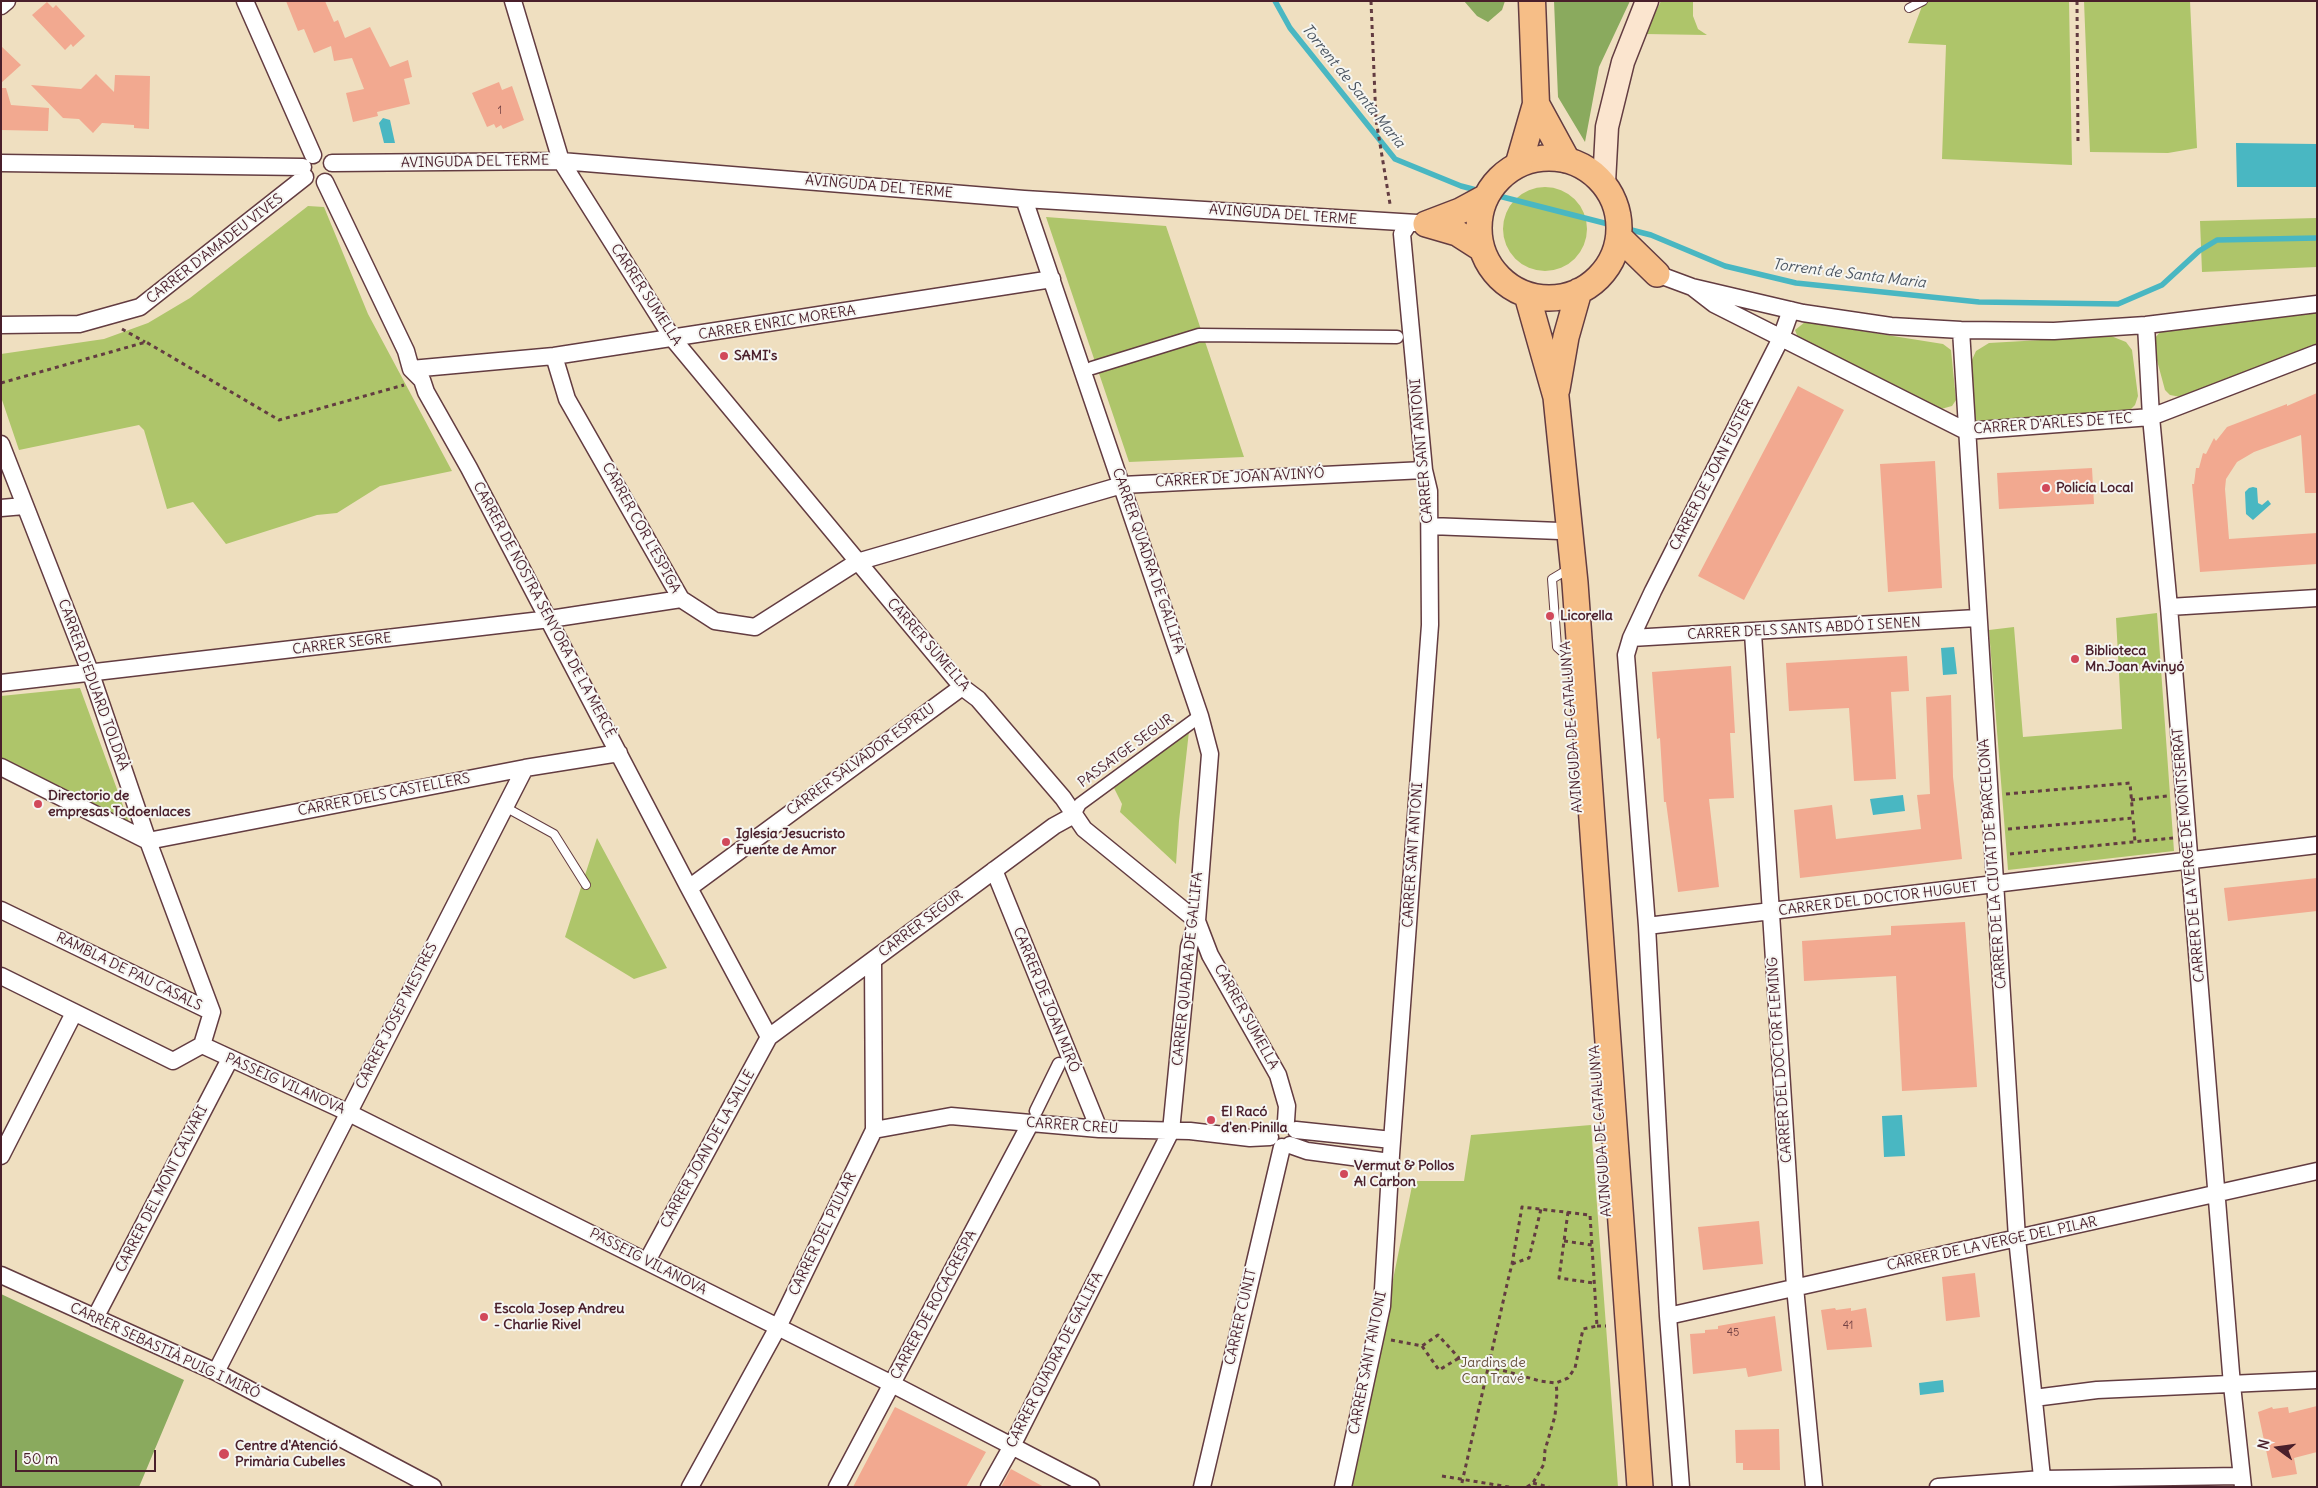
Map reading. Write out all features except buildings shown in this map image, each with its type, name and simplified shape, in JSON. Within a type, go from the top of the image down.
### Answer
[{"type":"highway","points":[[1519,163],[1536,104],[1532,1]]},
{"type":"highway","points":[[1536,104],[1566,159]]},
{"type":"main road","points":[[1604,183],[1607,127],[1623,62],[1647,1]]},
{"type":"main road","points":[[1542,157],[1566,159],[1586,168],[1604,183],[1614,199],[1619,228],[1614,255],[1606,269],[1593,282],[1579,291],[1562,297],[1544,298],[1527,294],[1508,284],[1497,274],[1482,249],[1479,228],[1481,208],[1488,193],[1503,174],[1519,163],[1542,157]]},
{"type":"main road","points":[[1409,223],[1460,211],[1488,193]]},
{"type":"main road","points":[[1409,223],[1457,233],[1482,249]]},
{"type":"main road","points":[[1619,228],[1657,274]]},
{"type":"main road","points":[[1606,269],[1657,274]]},
{"type":"main road","points":[[1556,397],[1566,337],[1579,291]]},
{"type":"main road","points":[[1527,294],[1556,397],[1560,443]]},
{"type":"main road","name":"AVINGUDA DE CATALUNYA","points":[[1560,443],[1557,468],[1567,656],[1627,1487]]},
{"type":"main road","name":"AVINGUDA DE CATALUNYA","points":[[1560,443],[1564,467],[1578,624],[1640,1487]]},
{"type":"street","points":[[1,6],[7,1]]},
{"type":"street","points":[[1,163],[307,166],[320,154],[327,157],[332,163],[332,174],[325,182],[312,183],[307,166],[245,1]]},
{"type":"street","name":"CARRER SUMELLA","points":[[513,1],[561,161],[673,339],[962,687],[978,699],[1084,828],[1197,921],[1210,954],[1278,1075],[1288,1106],[1285,1136]]},
{"type":"street","name":"AVINGUDA DEL TERME","points":[[332,163],[561,161],[1024,198],[1409,223]]},
{"type":"street","name":"CARRER D'AMADEU VIVES","points":[[1,325],[79,324],[140,307],[307,166]]},
{"type":"street","name":"CARRER DE NOSTRA SENYORA DE LA MERCÈ","points":[[325,182],[406,350],[410,376],[422,380],[426,392],[550,620],[689,888],[769,1036]]},
{"type":"street","name":"CARRER QUADRA DE GALLIFA","points":[[988,1487],[1012,1446],[1171,1131],[1189,947],[1197,921],[1210,754],[1200,716],[1024,198]]},
{"type":"street","name":"CARRER SANT ANTONI","points":[[1343,1487],[1382,1306],[1390,1162],[1430,625],[1429,491],[1424,470],[1402,234],[1409,223]]},
{"type":"street","name":"CARRER D'ARLES DE TEC","points":[[1657,274],[1692,287],[1792,310],[1891,326],[1961,330],[2054,331],[2146,325],[2317,304]]},
{"type":"street","name":"CARRER ENRIC MORERA","points":[[410,376],[673,339],[1052,279]]},
{"type":"street","name":"CARRER D'ARLES DE TEC","points":[[1692,287],[1714,304],[1966,430],[2151,417],[2317,353]]},
{"type":"street","name":"CARRER DE JOAN FUSTER","points":[[1631,638],[1781,338],[1792,310]]},
{"type":"street","name":"CARRER DE LA VERGE DE MONTSERRAT","points":[[2146,325],[2151,417],[2169,607],[2232,1385],[2242,1482]]},
{"type":"street","name":"CARRER DE LA CIUTAT DE BARCELONA","points":[[1961,330],[1977,618],[2017,1238],[2043,1483]]},
{"type":"street","points":[[1092,368],[1199,336],[1397,337]]},
{"type":"street","name":"CARRER COR L'ESPIGA","points":[[554,356],[567,398],[681,599],[715,620],[755,627],[857,562]]},
{"type":"street","name":"CARRER D'EDUARD TOLDRÀ","points":[[1,444],[91,674],[148,841],[212,1012]]},
{"type":"street","name":"CARRER DE JOAN AVINYÓ","points":[[857,562],[1122,485],[1424,470]]},
{"type":"street","points":[[1,508],[24,506]]},
{"type":"street","points":[[1430,526],[1560,531]]},
{"type":"street","points":[[2169,607],[2317,598]]},
{"type":"street","name":"CARRER SEGRE","points":[[1,683],[550,620],[681,599]]},
{"type":"street","name":"CARRER DELS SANTS ABDÓ I SENEN","points":[[1631,638],[1753,633],[1977,618]]},
{"type":"street","name":"CARRER DEL DOCTOR FLEMING","points":[[1753,633],[1795,1288],[1814,1487]]},
{"type":"street","points":[[1631,638],[1626,655],[1647,926],[1668,1316],[1681,1487]]},
{"type":"street","name":"CARRER SALVADOR ESPRIU","points":[[689,888],[962,687]]},
{"type":"street","name":"PASSATGE SEGUR","points":[[1074,815],[1080,804],[1200,716]]},
{"type":"street","name":"CARRER DELS CASTELLERS","points":[[148,841],[525,768],[619,753]]},
{"type":"street","points":[[1,766],[148,841]]},
{"type":"street","name":"CARRER JOSEP MESTRES","points":[[216,1372],[347,1112],[525,768]]},
{"type":"street","name":"CARRER SEGUR","points":[[769,1036],[1054,826],[1074,815]]},
{"type":"street","name":"CARRER DEL DOCTOR HUGUET","points":[[1647,926],[2189,862],[2317,845]]},
{"type":"street","name":"CARRER DE JOAN MIRÓ","points":[[994,870],[1099,1129]]},
{"type":"street","name":"RAMBLA DE PAU CASALS","points":[[1,910],[212,1012],[202,1046]]},
{"type":"street","name":"CARRER DEL PIULAR","points":[[690,1487],[778,1327],[874,1130],[873,960]]},
{"type":"street","points":[[1,976],[173,1061],[202,1046]]},
{"type":"street","points":[[1,1156],[74,1013]]},
{"type":"street","name":"CARRER JOAN DE LA SALLE","points":[[647,1261],[769,1036]]},
{"type":"street","name":"PASSEIG VILANOVA","points":[[202,1046],[347,1112],[892,1384],[1091,1487]]},
{"type":"street","name":"CARRER DEL MONT CALVARI","points":[[95,1318],[230,1059]]},
{"type":"street","points":[[1033,1117],[1059,1064]]},
{"type":"street","name":"CARRER CREU","points":[[874,1130],[951,1116],[1033,1117],[1099,1129],[1171,1131],[1250,1138],[1285,1136],[1392,1140]]},
{"type":"street","name":"CARRER DE ROCACRESPA","points":[[837,1487],[1033,1117]]},
{"type":"street","name":"CARRER CREU","points":[[1285,1136],[1307,1151],[1390,1162]]},
{"type":"street","name":"CARRER CUNIT","points":[[1202,1487],[1285,1136]]},
{"type":"street","name":"CARRER DE LA VERGE DEL PILAR","points":[[1668,1316],[2317,1172]]},
{"type":"street","name":"CARRER SEBASTIÀ PUIG I MIRÓ","points":[[1,1275],[216,1372],[433,1487]]},
{"type":"street","points":[[2034,1398],[2098,1390],[2317,1380]]},
{"type":"street","points":[[1938,1487],[2043,1483],[2242,1482]]},
{"type":"lane","points":[[1909,8],[1924,1]]},
{"type":"lane","points":[[505,807],[554,834],[586,884]]},
{"type":"path","points":[[1371,1],[1376,120],[1409,223]]},
{"type":"path","points":[[2077,1],[2078,144]]},
{"type":"path","points":[[119,327],[279,420],[410,376]]},
{"type":"path","points":[[1,383],[146,342]]},
{"type":"path","points":[[2001,794],[2130,783],[2135,842]]},
{"type":"path","points":[[2131,800],[2170,796]]},
{"type":"path","points":[[2004,830],[2133,818]]},
{"type":"path","points":[[2006,854],[2176,838]]},
{"type":"path","points":[[1461,1487],[1512,1264],[1522,1207],[1590,1215],[1597,1326]]},
{"type":"path","points":[[1512,1264],[1529,1258],[1540,1209]]},
{"type":"path","points":[[1568,1212],[1559,1278],[1594,1283]]},
{"type":"path","points":[[1564,1242],[1592,1245]]},
{"type":"path","points":[[1422,1346],[1438,1336],[1459,1358],[1540,1381],[1556,1383],[1568,1378],[1575,1368],[1583,1329],[1606,1326]]},
{"type":"path","points":[[1383,1338],[1422,1346],[1439,1370],[1459,1358]]},
{"type":"path","points":[[1527,1487],[1533,1483],[1544,1464],[1545,1450],[1555,1416],[1558,1393],[1556,1383]]},
{"type":"path","points":[[1442,1476],[1509,1487]]},
{"type":"path","points":[[1533,1483],[1549,1487]]},
{"type":"green space","points":[[1464,1],[1505,1],[1502,10],[1488,22],[1477,16]]},
{"type":"green space","points":[[1554,1],[1630,1],[1599,67],[1585,142],[1558,97]]},
{"type":"green space","points":[[1661,1],[1693,1],[1693,16],[1698,29],[1707,35],[1645,34]]},
{"type":"green space","points":[[1924,1],[2069,1],[2072,165],[1942,159],[1946,45],[1908,43]]},
{"type":"green space","points":[[2084,1],[2190,1],[2197,148],[2168,153],[2090,152]]},
{"type":"green space","points":[[1545,187],[1561,190],[1580,206],[1584,213],[1587,229],[1584,245],[1568,264],[1561,268],[1545,271],[1529,268],[1510,252],[1506,245],[1503,229],[1506,213],[1522,194],[1529,190]]},
{"type":"green space","points":[[308,206],[324,207],[368,314],[452,471],[380,486],[337,513],[317,515],[226,544],[193,502],[167,509],[144,430],[139,425],[19,450],[1,397],[1,354],[104,339],[148,323],[190,298]]},
{"type":"green space","points":[[1046,217],[1166,226],[1244,457],[1129,462]]},
{"type":"green space","points":[[2317,218],[2317,267],[2202,272],[2200,221]]},
{"type":"green space","points":[[2317,312],[2317,349],[2186,398],[2170,395],[2165,390],[2155,353],[2155,338],[2160,332]]},
{"type":"green space","points":[[1805,322],[1943,344],[1951,350],[1956,400],[1952,406],[1941,409],[1809,346],[1798,338],[1795,330]]},
{"type":"green space","points":[[2111,336],[2126,342],[2132,350],[2138,396],[2135,405],[2127,413],[1983,423],[1976,421],[1972,414],[1971,362],[1976,351],[1989,343]]},
{"type":"green space","points":[[2157,613],[2174,851],[2008,870],[1989,630],[2014,627],[2023,737],[2122,729],[2116,618]]},
{"type":"green space","points":[[80,688],[133,833],[1,767],[1,696]]},
{"type":"green space","points":[[1189,731],[1176,864],[1120,812],[1122,804],[1114,788]]},
{"type":"green space","points":[[597,838],[667,968],[634,979],[565,937]]},
{"type":"green space","name":"Jardins de Can Travé","points":[[1591,1125],[1618,1487],[1351,1487],[1413,1181],[1464,1181],[1471,1135]]},
{"type":"green space","points":[[1,1294],[184,1380],[139,1487],[1,1487]]},
{"type":"water","points":[[383,118],[390,120],[395,143],[384,143],[379,123]]},
{"type":"water","points":[[2236,143],[2317,144],[2317,187],[2237,187]]},
{"type":"water","points":[[2253,487],[2257,488],[2258,503],[2262,505],[2268,500],[2271,504],[2253,520],[2246,514],[2245,492]]},
{"type":"water","points":[[1954,647],[1957,674],[1943,675],[1941,648]]},
{"type":"water","points":[[1903,795],[1905,811],[1873,815],[1870,799]]},
{"type":"water","points":[[1902,1115],[1905,1156],[1884,1157],[1882,1116]]},
{"type":"water","points":[[1943,1380],[1944,1392],[1920,1395],[1919,1383]]},
{"type":"waterway","name":"Torrent de Santa Maria","points":[[1275,1],[1290,28],[1395,159],[1461,186],[1480,191]]},
{"type":"waterway","name":"Torrent de Santa Maria","points":[[1491,194],[1651,235],[1725,266],[1796,283],[1979,302],[2118,304],[2162,285],[2199,251],[2217,240],[2317,238]]},
{"type":"place","name":"SAMI's","points":[[724,356]]},
{"type":"place","name":"Policía Local","points":[[2046,488]]},
{"type":"place","name":"Licorella","points":[[1550,616]]},
{"type":"place","name":"Biblioteca Mn.Joan Avinyó","points":[[2075,659]]},
{"type":"place","name":"Directorio de empresas Todoenlaces","points":[[38,804]]},
{"type":"place","name":"Iglesia Jesucristo Fuente de Amor","points":[[726,842]]},
{"type":"place","name":"El Racó d'en Pinilla","points":[[1211,1120]]},
{"type":"place","name":"Vermut & Pollos Al Carbon","points":[[1344,1174]]},
{"type":"place","name":"Escola Josep Andreu - Charlie Rivel","points":[[484,1317]]},
{"type":"place","name":"Centre d'Atenció Primària Cubelles","points":[[224,1454]]}]
